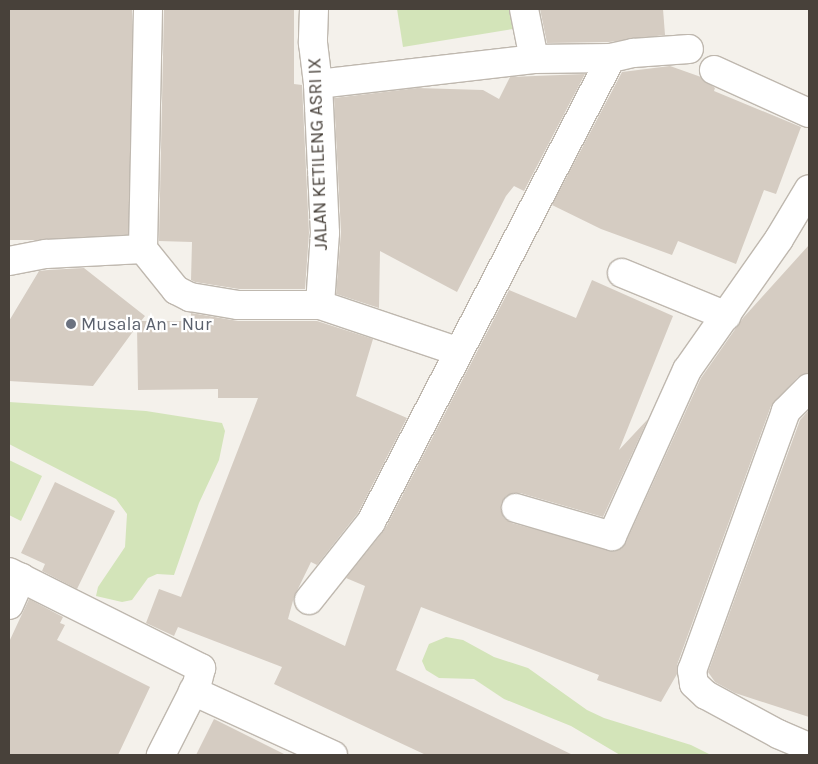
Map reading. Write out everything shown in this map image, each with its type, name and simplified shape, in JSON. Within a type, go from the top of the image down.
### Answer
[{"type":"street","points":[[148,9],[143,249],[176,290],[190,297],[238,305],[320,305],[457,351]]},
{"type":"street","name":"JALAN KETILENG ASRI IX","points":[[314,9],[313,43],[318,84],[325,233],[320,305]]},
{"type":"street","points":[[524,9],[534,59]]},
{"type":"street","points":[[318,84],[534,59],[610,58],[633,53],[689,49]]},
{"type":"street","points":[[309,600],[371,522],[457,351],[610,58]]},
{"type":"street","points":[[714,70],[809,113]]},
{"type":"street","points":[[516,508],[612,536],[687,370],[780,239],[809,188]]},
{"type":"street","points":[[9,261],[46,254],[143,249]]},
{"type":"street","points":[[622,273],[727,316]]},
{"type":"street","points":[[809,388],[786,411],[692,670],[694,684],[706,695],[778,734],[809,747]]},
{"type":"street","points":[[9,605],[15,575],[197,680],[333,755]]},
{"type":"street","points":[[161,755],[197,680]]},
{"type":"green space","points":[[397,9],[516,9],[519,28],[403,47]]},
{"type":"green space","points":[[9,402],[146,411],[222,423],[225,431],[219,460],[199,503],[174,575],[157,574],[148,578],[132,600],[122,602],[96,596],[98,587],[125,547],[127,514],[116,499],[9,444]]},
{"type":"green space","points":[[9,460],[42,476],[21,521],[9,515]]},
{"type":"green space","points":[[446,637],[463,640],[494,657],[528,668],[587,710],[604,718],[691,745],[711,755],[620,755],[571,726],[504,699],[474,679],[439,678],[426,670],[422,661],[429,644]]},
{"type":"building","points":[[9,9],[132,9],[132,240],[9,240]]},
{"type":"building","points":[[164,9],[294,9],[294,84],[302,85],[309,233],[305,289],[239,289],[195,282],[191,280],[192,242],[159,241]]},
{"type":"building","points":[[540,9],[663,9],[665,35],[609,42],[547,43]]},
{"type":"building","points":[[670,66],[701,77],[715,88],[714,91],[801,127],[776,194],[764,190],[736,264],[678,241],[672,255],[601,229],[552,205],[622,72]]},
{"type":"building","points":[[585,74],[524,191],[514,186],[506,196],[457,292],[380,251],[379,308],[336,294],[341,232],[334,98],[417,88],[483,90],[499,99],[510,77]]},
{"type":"building","points":[[809,245],[809,373],[798,377],[771,406],[677,665],[677,674],[661,702],[597,680],[599,675],[421,607],[396,670],[573,755],[426,755],[274,684],[282,667],[178,627],[174,636],[146,623],[159,589],[181,597],[258,398],[218,398],[218,389],[138,390],[137,326],[93,386],[9,381],[9,321],[39,271],[84,268],[145,316],[141,321],[191,321],[191,313],[238,321],[317,321],[373,339],[356,396],[407,418],[358,513],[317,565],[311,562],[294,597],[288,619],[345,646],[365,586],[346,578],[385,529],[509,290],[576,318],[592,280],[673,316],[619,450],[648,419],[603,517],[520,493],[506,496],[501,504],[504,518],[512,523],[615,551],[626,542],[701,378],[743,318]]},
{"type":"building","points":[[809,410],[809,717],[735,693],[715,682],[708,672],[800,420]]},
{"type":"building","points":[[55,482],[115,511],[77,589],[42,571],[45,564],[21,553]]},
{"type":"building","points":[[29,599],[63,617],[60,623],[65,625],[57,640],[150,687],[118,755],[9,755],[9,642]]},
{"type":"building","points":[[214,719],[286,755],[196,755]]},
{"type":"place","name":"Musala An - Nur","points":[[71,324]]}]
